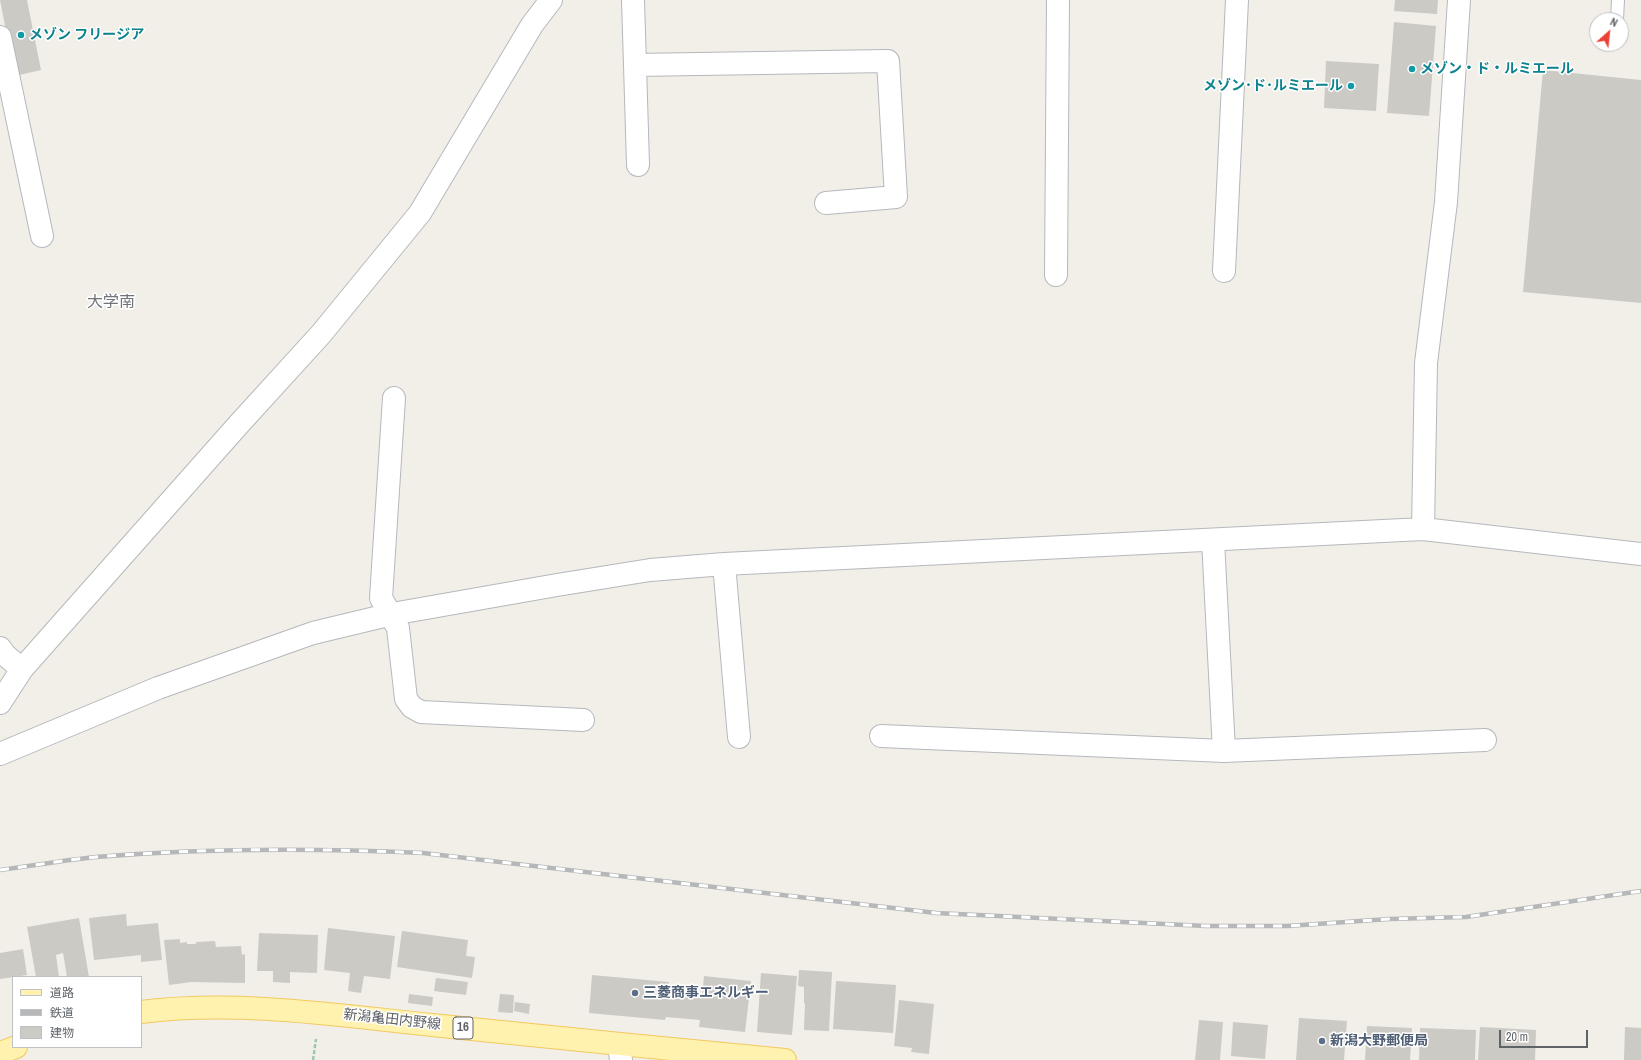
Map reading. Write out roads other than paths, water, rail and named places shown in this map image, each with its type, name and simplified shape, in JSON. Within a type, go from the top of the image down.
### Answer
[{"type":"main road","name":"新潟亀田内野線","points":[[142,1012],[194,1007],[319,1013],[620,1052],[785,1060]]},
{"type":"main road","points":[[0,1054],[14,1048]]},
{"type":"street","points":[[0,704],[22,669],[239,424],[321,334],[420,213],[532,25],[550,0]]},
{"type":"street","points":[[633,0],[638,165]]},
{"type":"street","points":[[1056,275],[1058,0]]},
{"type":"street","points":[[1224,271],[1237,0]]},
{"type":"street","points":[[1423,530],[1426,363],[1446,202],[1459,0]]},
{"type":"street","points":[[0,37],[42,236]]},
{"type":"street","points":[[635,65],[888,61],[896,197],[826,202]]},
{"type":"street","points":[[394,398],[381,598],[392,614],[398,628],[406,698],[412,707],[421,712],[583,720]]},
{"type":"street","points":[[0,754],[158,688],[306,635],[392,614],[650,570],[724,564],[1423,530],[1641,554]]},
{"type":"street","points":[[1213,540],[1224,751]]},
{"type":"street","points":[[724,564],[740,737]]},
{"type":"street","points":[[0,648],[5,655],[22,669]]},
{"type":"street","points":[[881,736],[1224,751],[1485,740]]},
{"type":"lane","points":[[1618,0],[1618,12]]},
{"type":"railway","points":[[0,870],[96,857],[218,850],[341,850],[423,853],[936,913],[1206,926],[1288,926],[1389,919],[1466,917],[1641,891]]},
{"type":"place","name":"メゾン フリージア","points":[[21,35]]},
{"type":"place","name":"メゾン・ド・ルミエール","points":[[1412,69]]},
{"type":"place","name":"メゾン･ド･ルミエール","points":[[1351,86]]},
{"type":"place","name":"三菱商事エネルギー","points":[[635,993]]},
{"type":"place","name":"新潟大野郵便局","points":[[1322,1041]]},
{"type":"district","name":"大学南","points":[[111,303]]}]
